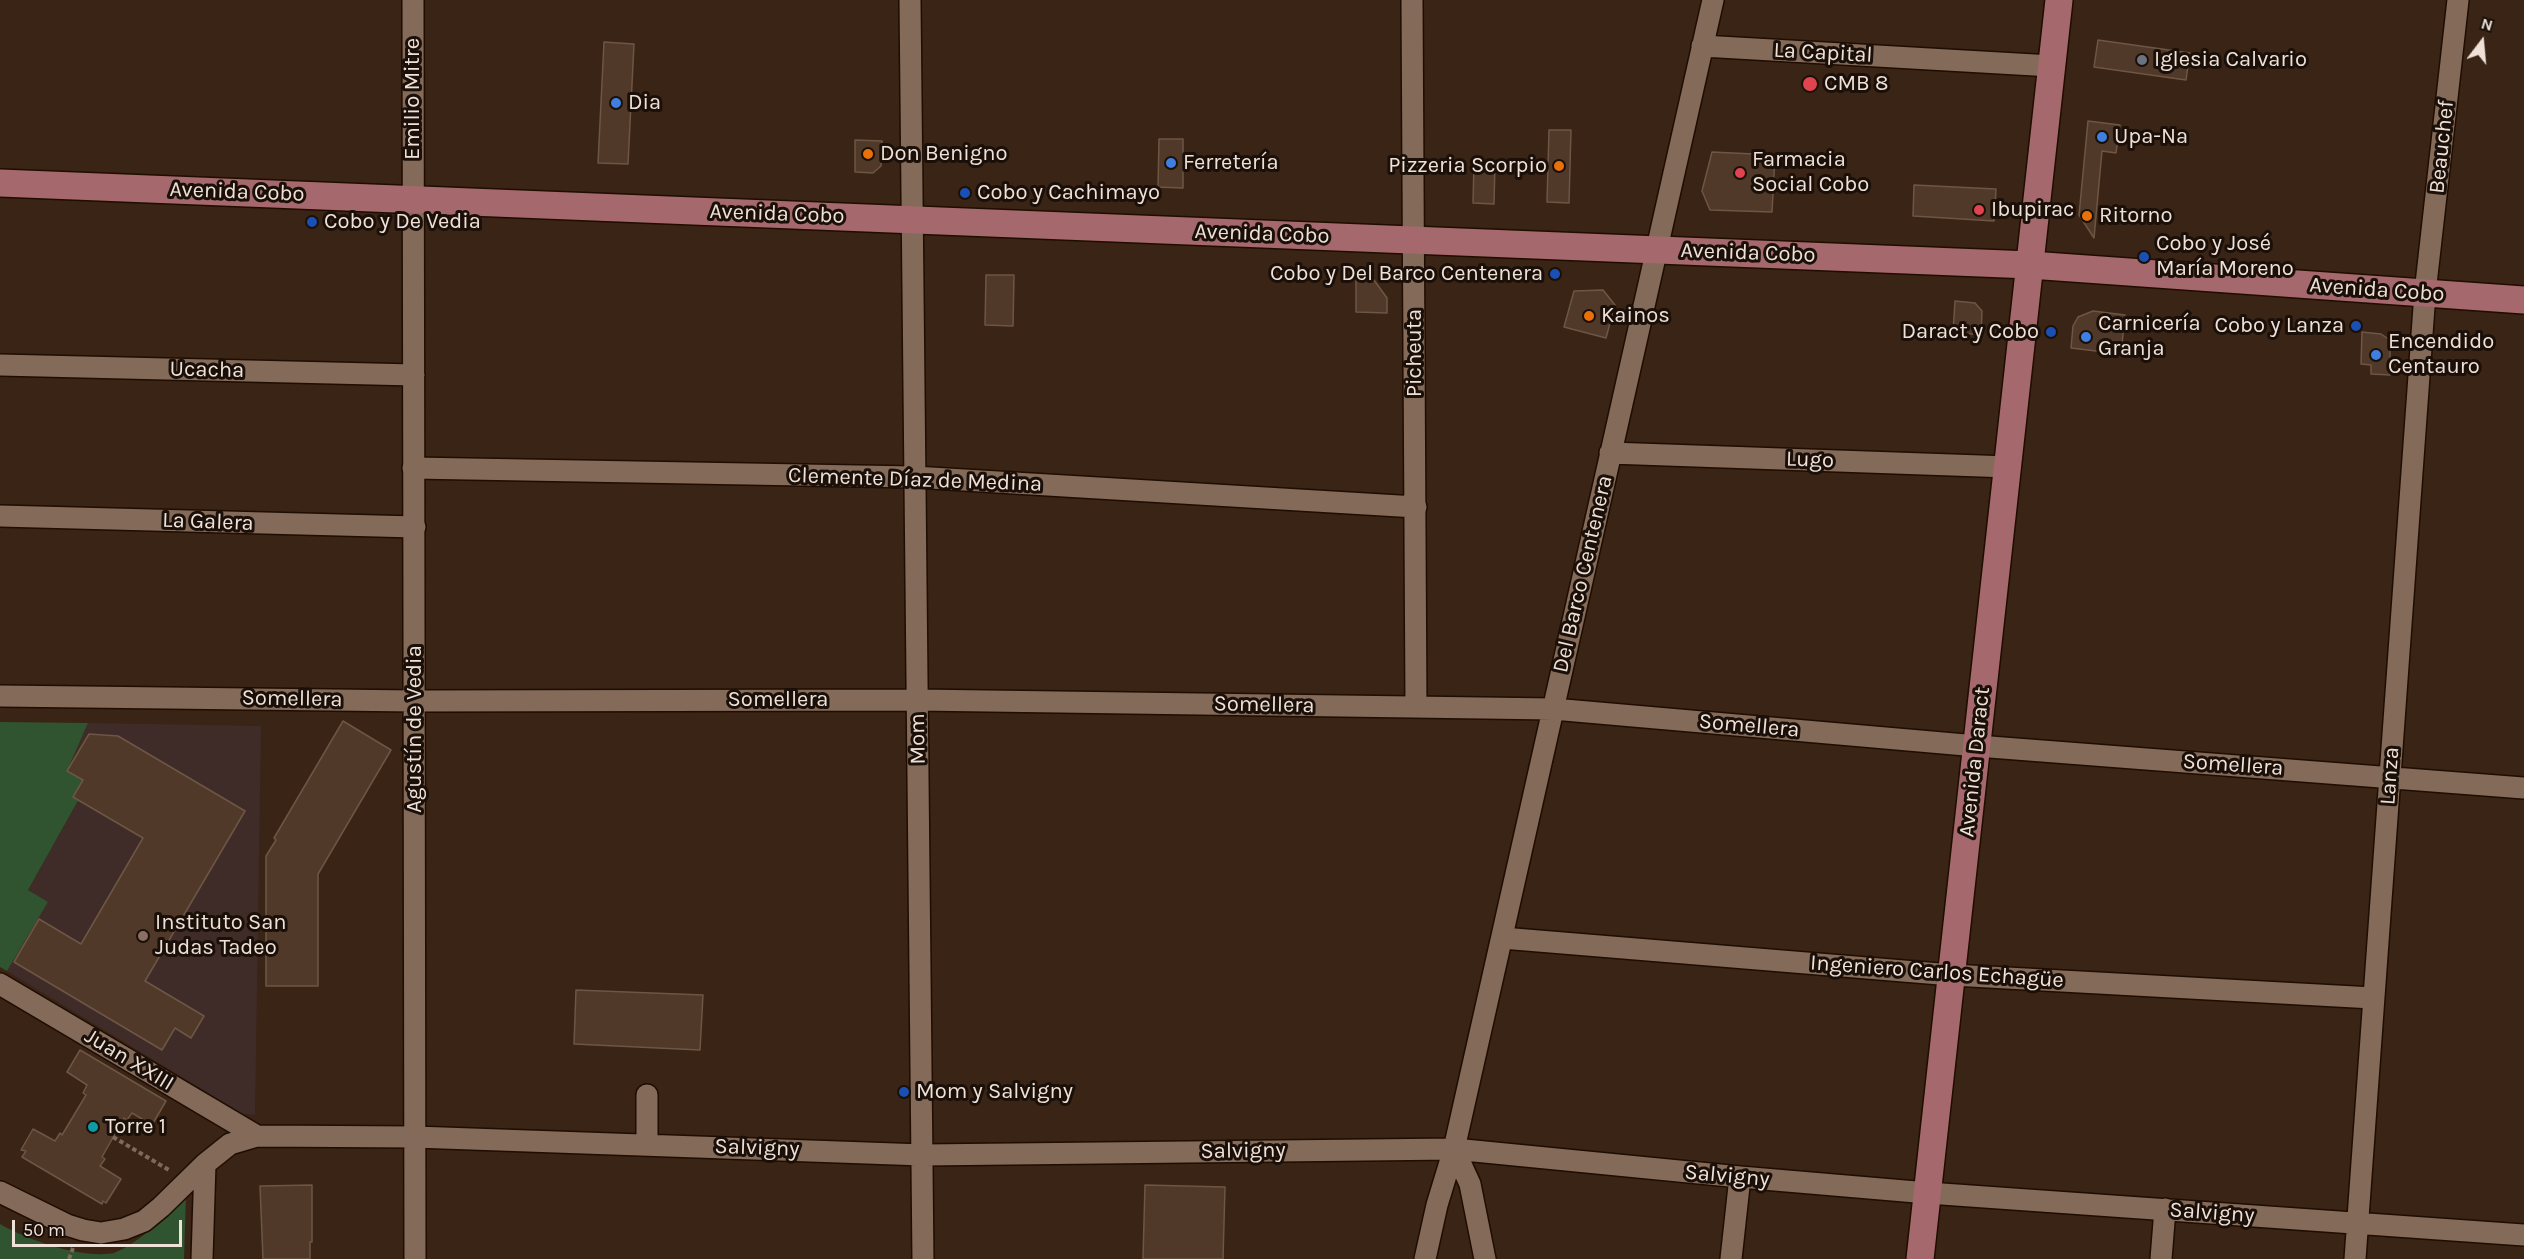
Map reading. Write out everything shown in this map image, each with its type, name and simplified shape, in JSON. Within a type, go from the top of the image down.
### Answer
[{"type":"main road","name":"Avenida Daract","points":[[1920,1259],[2059,0]]},
{"type":"main road","name":"Avenida Cobo","points":[[0,183],[2030,264],[2524,300]]},
{"type":"street","name":"Emilio Mitre","points":[[413,0],[413,199]]},
{"type":"street","name":"Mom","points":[[910,0],[923,1259]]},
{"type":"street","name":"Picheuta","points":[[1412,0],[1416,707]]},
{"type":"street","name":"Del Barco Centenera","points":[[1425,1259],[1437,1205],[1454,1149],[1713,0]]},
{"type":"street","name":"Beauchef","points":[[2425,293],[2458,0]]},
{"type":"street","name":"La Capital","points":[[1702,46],[2052,66]]},
{"type":"street","name":"Agustín de Vedia","points":[[413,199],[415,1259]]},
{"type":"street","name":"Lanza","points":[[2355,1259],[2425,293]]},
{"type":"street","name":"Ucacha","points":[[0,365],[414,375]]},
{"type":"street","name":"Lugo","points":[[1610,453],[2009,467]]},
{"type":"street","name":"Clemente Díaz de Medina","points":[[413,468],[915,477],[1416,507]]},
{"type":"street","name":"La Galera","points":[[0,516],[415,527]]},
{"type":"street","name":"Somellera","points":[[0,696],[415,701],[917,700],[1553,709],[1977,746],[2524,788]]},
{"type":"street","name":"Ingeniero Carlos Echagüe","points":[[1502,938],[1952,975],[2373,998]]},
{"type":"street","name":"Juan XXIII","points":[[0,984],[257,1136]]},
{"type":"street","points":[[0,999],[31,1002]]},
{"type":"street","points":[[647,1095],[647,1144]]},
{"type":"street","name":"Salvigny","points":[[0,1192],[67,1225],[101,1233],[124,1229],[144,1221],[230,1144],[257,1136],[415,1137],[923,1155],[1454,1149],[1740,1178],[2524,1235]]},
{"type":"street","points":[[1454,1149],[1470,1184],[1485,1259]]},
{"type":"street","points":[[202,1259],[205,1164]]},
{"type":"street","points":[[1731,1259],[1740,1178]]},
{"type":"street","points":[[2160,1259],[2165,1209]]},
{"type":"path","points":[[113,1137],[188,1181]]},
{"type":"shaded area","name":"Instituto San Judas Tadeo","points":[[88,723],[261,726],[255,1115],[243,1114],[7,971],[48,902],[28,890],[88,784],[67,771]]},
{"type":"green space","points":[[0,722],[88,723],[67,771],[88,783],[28,890],[48,902],[7,971],[0,967]]},
{"type":"green space","points":[[186,1195],[184,1259],[0,1259],[0,1224],[55,1247],[86,1253],[114,1253],[144,1235]]},
{"type":"building","name":"Iglesia Calvario","points":[[2098,40],[2190,53],[2186,80],[2094,67]]},
{"type":"building","name":"Dia","points":[[604,42],[634,44],[628,164],[598,163]]},
{"type":"building","points":[[2088,121],[2120,125],[2116,153],[2102,151],[2094,238],[2079,215]]},
{"type":"building","name":"Pizzeria Scorpio","points":[[1549,130],[1571,130],[1569,203],[1547,202]]},
{"type":"building","name":"Ferretería","points":[[1159,139],[1183,139],[1183,188],[1158,187]]},
{"type":"building","name":"Don Benigno","points":[[855,140],[882,141],[881,166],[873,173],[855,172]]},
{"type":"building","name":"Farmacia Social Cobo","points":[[1712,152],[1775,155],[1772,212],[1710,210],[1702,191]]},
{"type":"building","points":[[1474,163],[1495,163],[1494,204],[1473,203]]},
{"type":"building","points":[[1914,185],[1996,189],[1994,221],[1913,216]]},
{"type":"building","points":[[986,275],[1014,275],[1013,326],[985,325]]},
{"type":"building","points":[[1356,279],[1374,280],[1387,298],[1387,313],[1356,312]]},
{"type":"building","name":"Kainos","points":[[1603,290],[1615,305],[1606,338],[1564,327],[1574,291]]},
{"type":"building","points":[[1955,301],[1975,303],[1982,311],[1981,335],[1953,332]]},
{"type":"building","points":[[2093,311],[2125,315],[2121,354],[2071,348],[2073,326],[2078,317]]},
{"type":"building","name":"Encendido Centauro","points":[[2362,332],[2381,334],[2390,340],[2390,375],[2371,374],[2371,365],[2361,364]]},
{"type":"building","points":[[343,721],[391,750],[318,874],[318,986],[266,986],[266,856],[276,840],[274,838]]},
{"type":"building","points":[[89,734],[118,736],[245,811],[145,981],[204,1016],[191,1038],[175,1028],[162,1050],[14,962],[39,919],[81,944],[143,838],[73,797],[83,780],[67,771]]},
{"type":"building","points":[[576,990],[703,995],[700,1050],[574,1044]]},
{"type":"building","name":"Torre 1","points":[[80,1050],[166,1101],[152,1125],[132,1113],[127,1120],[124,1118],[102,1157],[105,1159],[100,1166],[121,1179],[106,1203],[103,1201],[102,1204],[22,1157],[26,1151],[21,1150],[33,1129],[55,1141],[60,1133],[62,1135],[86,1095],[83,1093],[87,1085],[67,1072]]},
{"type":"building","points":[[312,1185],[310,1259],[263,1259],[260,1186]]},
{"type":"building","points":[[1145,1185],[1225,1187],[1223,1259],[1143,1259]]},
{"type":"place","name":"Iglesia Calvario","points":[[2142,60]]},
{"type":"place","name":"CMB 8","points":[[1810,84]]},
{"type":"place","name":"Dia","points":[[616,103]]},
{"type":"place","name":"Upa-Na","points":[[2102,137]]},
{"type":"place","name":"Don Benigno","points":[[868,154]]},
{"type":"place","name":"Ferretería","points":[[1171,163]]},
{"type":"place","name":"Pizzeria Scorpio","points":[[1559,166]]},
{"type":"place","name":"Farmacia Social Cobo","points":[[1740,173]]},
{"type":"place","name":"Cobo y Cachimayo","points":[[965,193]]},
{"type":"place","name":"Ibupirac","points":[[1979,210]]},
{"type":"place","name":"Ritorno","points":[[2087,216]]},
{"type":"place","name":"Cobo y De Vedia","points":[[312,222]]},
{"type":"place","name":"Cobo y José María Moreno","points":[[2144,257]]},
{"type":"place","name":"Cobo y Del Barco Centenera","points":[[1555,274]]},
{"type":"place","name":"Kainos","points":[[1589,316]]},
{"type":"place","name":"Cobo y Lanza","points":[[2356,326]]},
{"type":"place","name":"Daract y Cobo","points":[[2051,332]]},
{"type":"place","name":"Carnicería Granja","points":[[2086,337]]},
{"type":"place","name":"Encendido Centauro","points":[[2376,355]]},
{"type":"place","name":"Instituto San Judas Tadeo","points":[[143,936]]},
{"type":"place","name":"Mom y Salvigny","points":[[904,1092]]},
{"type":"place","name":"Torre 1","points":[[93,1127]]}]
